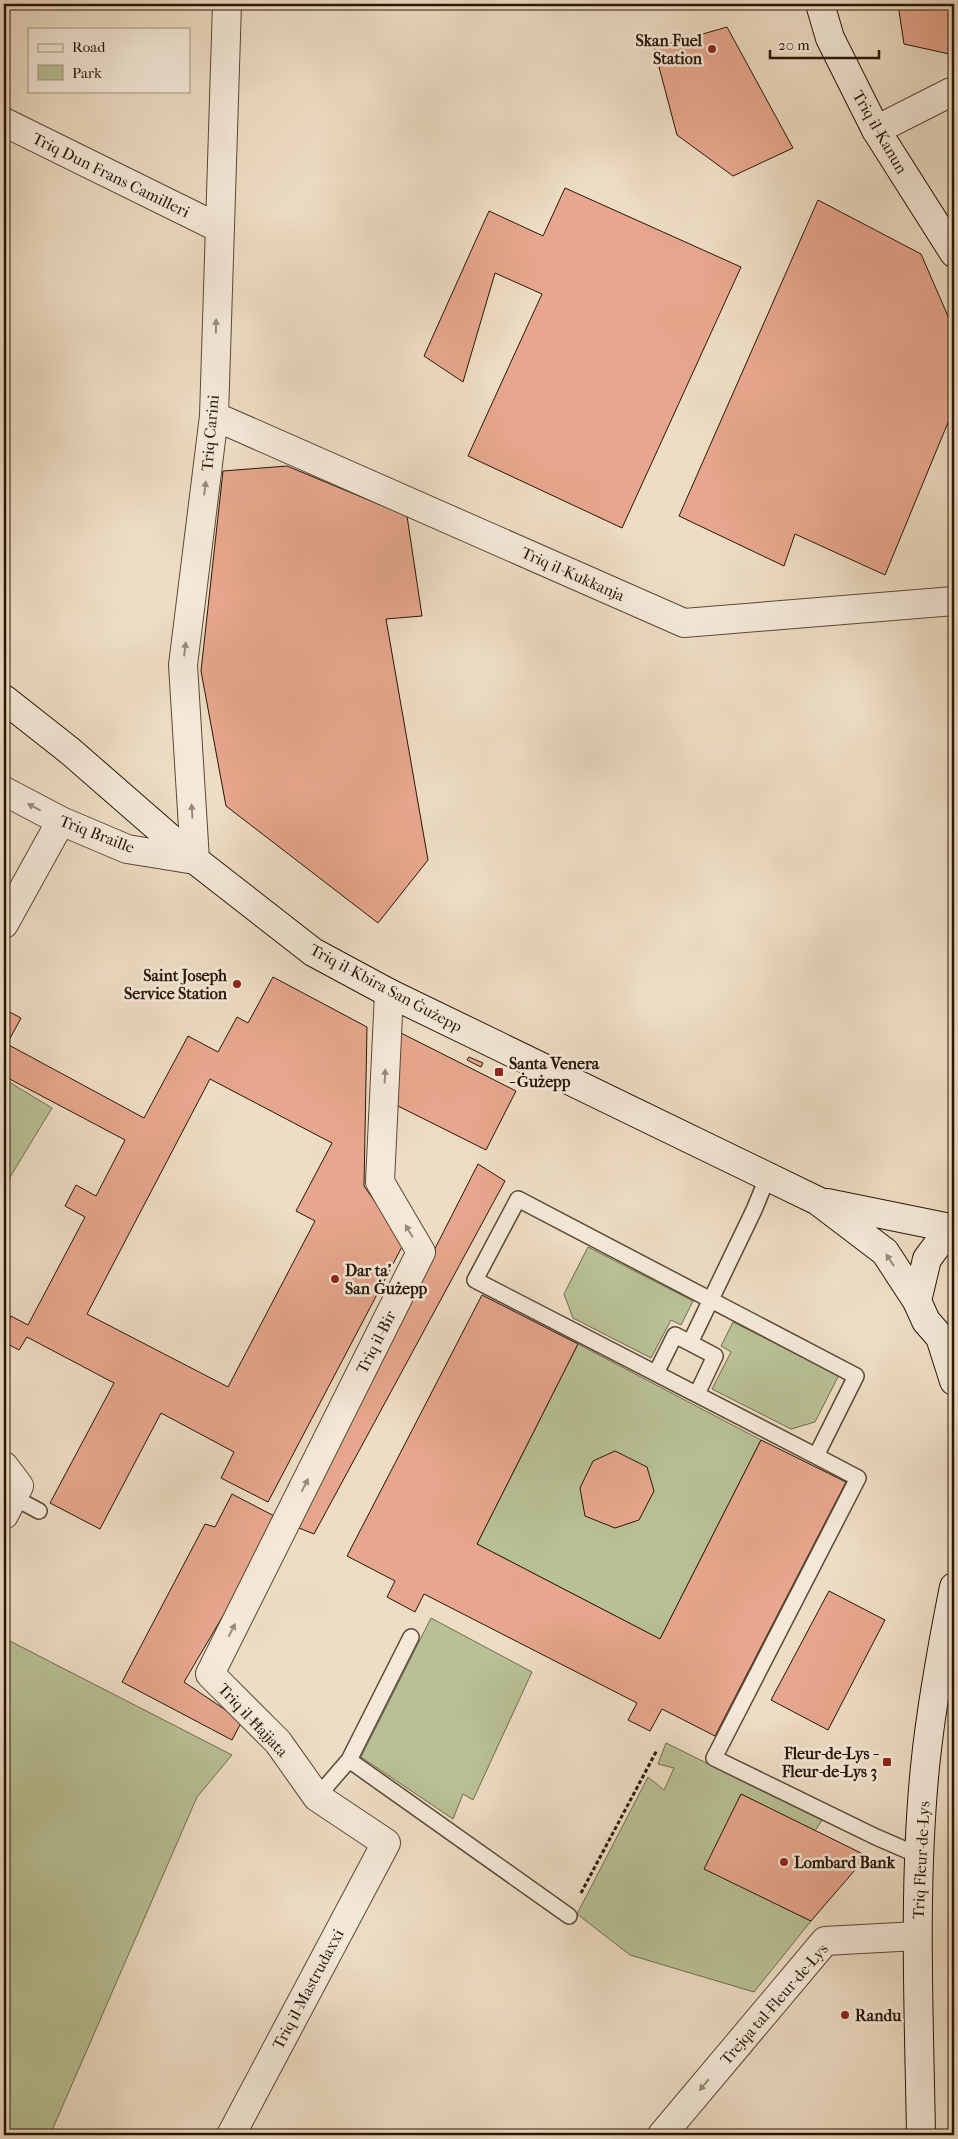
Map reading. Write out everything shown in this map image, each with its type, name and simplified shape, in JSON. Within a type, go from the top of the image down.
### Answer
[{"type":"street","name":"Triq Carini","points":[[195,860],[183,665],[214,416],[227,4]]},
{"type":"street","name":"Triq il-Kanun","points":[[820,4],[830,38],[876,130],[954,253]]},
{"type":"street","points":[[876,130],[950,92],[954,93]]},
{"type":"street","name":"Triq Dun Frans Camilleri","points":[[4,122],[219,228]]},
{"type":"street","name":"Triq il-Kukkanja","points":[[214,416],[684,623],[954,601]]},
{"type":"street","name":"Triq il-Kbira San Ġużepp","points":[[4,699],[70,751],[195,860],[313,952],[389,993],[818,1201],[885,1252],[917,1301],[926,1321],[947,1340]]},
{"type":"street","name":"Triq Braille","points":[[4,791],[61,821],[127,849],[195,860]]},
{"type":"street","points":[[4,924],[61,821]]},
{"type":"street","name":"Triq il-Bir","points":[[210,1674],[421,1252],[380,1182],[389,993]]},
{"type":"street","name":"Triq il-Kbira San Ġużepp","points":[[818,1201],[952,1228]]},
{"type":"street","points":[[917,1301],[927,1259],[952,1228]]},
{"type":"street","points":[[947,1340],[954,1381]]},
{"type":"street","name":"Triq Fleur-de-Lys","points":[[921,2135],[917,1936],[925,1767],[940,1660],[954,1587]]},
{"type":"street","name":"Triq il-Ħajjata","points":[[210,1674],[278,1742],[317,1797],[386,1843]]},
{"type":"street","name":"Triq il-Mastrudaxxi","points":[[231,2135],[386,1843]]},
{"type":"street","name":"Trejqa tal-Fleur-de-Lys","points":[[662,2135],[825,1941],[917,1936]]},
{"type":"lane","points":[[690,1343],[754,1210],[768,1176]]},
{"type":"lane","points":[[816,1456],[856,1376],[518,1199],[475,1280],[858,1478],[714,1758],[876,1837],[920,1856]]},
{"type":"lane","points":[[656,1374],[675,1335],[715,1356],[697,1394]]},
{"type":"lane","points":[[10,1491],[39,1511]]},
{"type":"lane","points":[[317,1797],[349,1760],[411,1637]]},
{"type":"lane","points":[[349,1760],[569,1916]]},
{"type":"path","points":[[569,1916],[656,1750]]},
{"type":"green space","points":[[4,1079],[52,1108],[4,1187]]},
{"type":"green space","points":[[588,1247],[693,1301],[681,1325],[671,1320],[651,1358],[573,1318],[564,1294]]},
{"type":"green space","points":[[954,1266],[954,1308],[949,1287]]},
{"type":"green space","points":[[733,1322],[839,1375],[815,1422],[791,1429],[712,1389],[731,1352],[721,1346]]},
{"type":"green space","points":[[578,1344],[761,1440],[660,1639],[477,1544]]},
{"type":"green space","points":[[431,1618],[532,1672],[473,1800],[463,1794],[453,1819],[361,1757]]},
{"type":"green space","points":[[4,1638],[232,1755],[197,1797],[50,2135],[4,2135]]},
{"type":"green space","points":[[666,1743],[822,1820],[815,1831],[741,1794],[705,1869],[811,1921],[754,1992],[630,1955],[577,1914],[648,1777],[664,1790],[674,1768],[658,1764]]},
{"type":"building","points":[[898,4],[954,4],[954,55],[904,44]]},
{"type":"building","points":[[727,27],[793,148],[733,176],[677,135],[654,48]]},
{"type":"building","points":[[565,188],[741,267],[622,528],[468,456],[542,294],[495,273],[463,382],[424,356],[489,211],[543,236]]},
{"type":"building","points":[[818,200],[921,254],[954,330],[954,408],[885,575],[795,534],[784,566],[679,516]]},
{"type":"building","points":[[287,466],[407,516],[422,616],[386,619],[428,860],[378,923],[226,806],[201,671],[223,471]]},
{"type":"building","name":"Dar ta' San Ġużepp","points":[[273,977],[367,1027],[364,1186],[404,1243],[268,1502],[221,1478],[234,1452],[161,1413],[100,1529],[50,1503],[114,1383],[27,1337],[19,1350],[4,1342],[4,1331],[11,1316],[28,1325],[85,1217],[65,1206],[76,1185],[96,1196],[125,1140],[4,1076],[4,1009],[21,1018],[7,1044],[144,1118],[188,1036],[218,1052],[237,1017],[248,1023]],"holes":[[[210,1079],[332,1143],[296,1211],[315,1221],[228,1387],[87,1314]]]},
{"type":"building","points":[[397,1031],[516,1091],[486,1150],[392,1103]]},
{"type":"building","points":[[469,1057],[483,1063],[481,1067],[467,1060]]},
{"type":"building","points":[[478,1164],[505,1181],[314,1534],[294,1526]]},
{"type":"building","points":[[482,1295],[578,1344],[477,1544],[660,1639],[761,1440],[846,1482],[715,1736],[662,1709],[650,1731],[628,1720],[637,1703],[424,1594],[415,1612],[387,1597],[395,1581],[347,1556]]},
{"type":"building","points":[[615,1451],[647,1467],[654,1491],[639,1520],[615,1528],[585,1516],[580,1488],[593,1461]]},
{"type":"building","points":[[232,1494],[280,1519],[184,1682],[242,1721],[232,1740],[122,1682],[205,1524],[215,1527]]},
{"type":"building","points":[[829,1591],[885,1620],[828,1730],[771,1700]]},
{"type":"building","name":"Lombard Bank","points":[[741,1794],[867,1856],[811,1921],[704,1869]]},
{"type":"place","name":"Skan Fuel Station","points":[[712,49]]},
{"type":"place","name":"Saint Joseph Service Station","points":[[237,984]]},
{"type":"place","name":"Santa Venera - Ġużepp","points":[[499,1072]]},
{"type":"place","name":"Dar ta' San Ġużepp","points":[[335,1279]]},
{"type":"place","name":"Fleur-de-Lys - Fleur-de-Lys 3","points":[[887,1762]]},
{"type":"place","name":"Lombard Bank","points":[[784,1862]]},
{"type":"place","name":"Randu","points":[[845,2015]]}]
